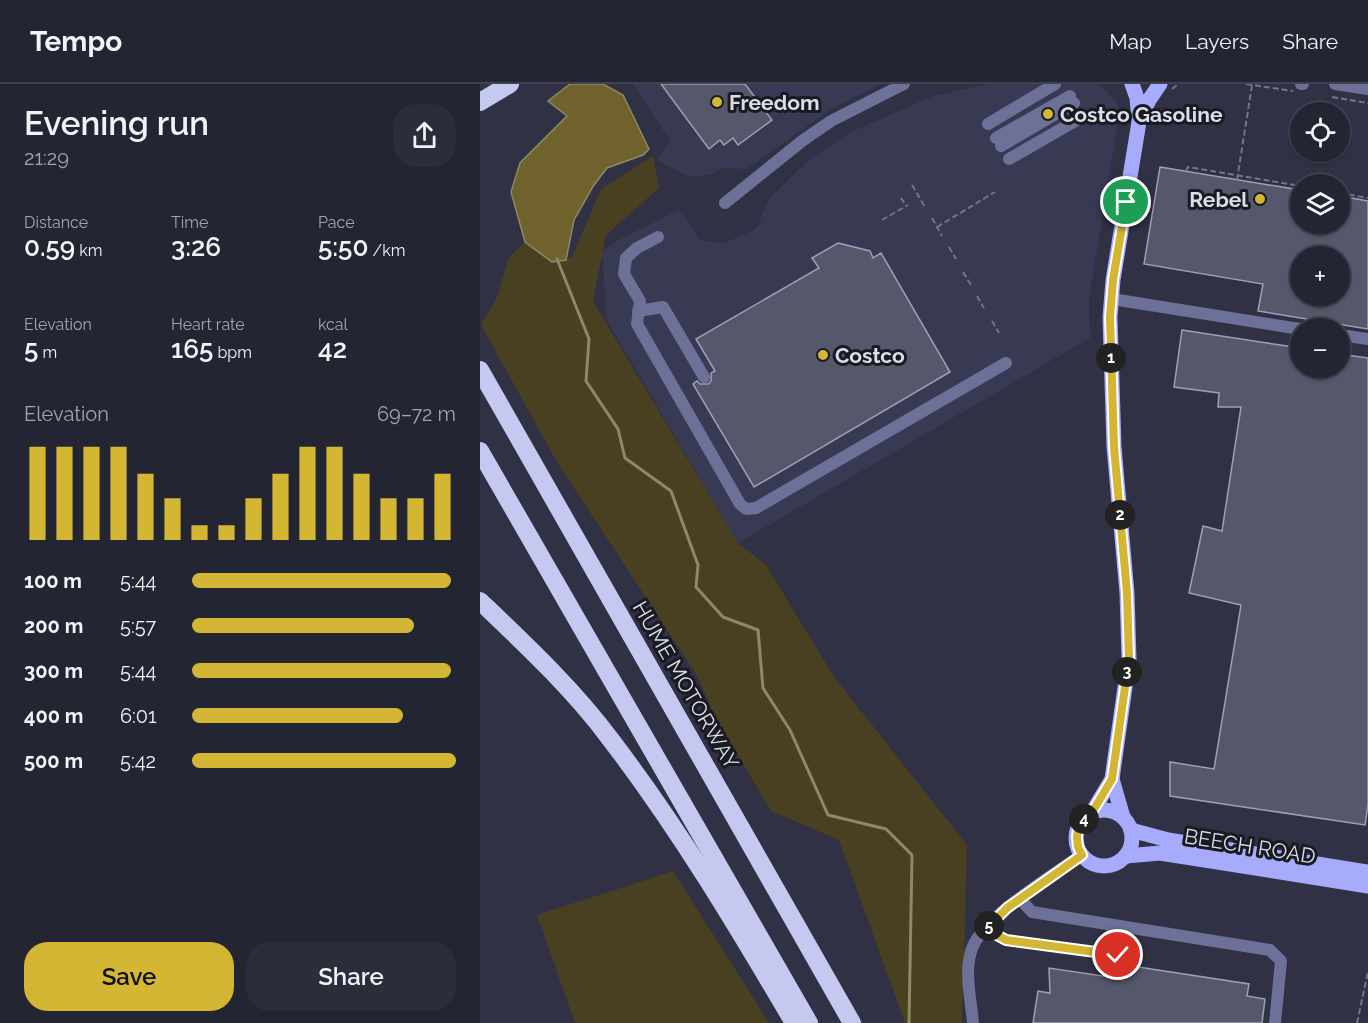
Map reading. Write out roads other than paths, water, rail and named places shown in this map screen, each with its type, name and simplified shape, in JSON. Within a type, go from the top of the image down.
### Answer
[{"type":"highway","points":[[480,102],[510,84]]},
{"type":"highway","name":"HUME MOTORWAY","points":[[480,370],[852,1023]]},
{"type":"highway","points":[[480,451],[809,1023]]},
{"type":"highway","points":[[480,601],[544,662],[611,739],[731,917],[794,1023]]},
{"type":"main road","points":[[1112,779],[1132,839],[1126,856],[1112,865],[1104,866],[1088,861],[1082,855],[1077,837],[1083,820],[1091,814],[1112,779],[1129,659],[1127,593],[1114,447],[1110,317],[1139,122],[1137,98],[1132,84]]},
{"type":"main road","points":[[1139,122],[1149,100],[1160,84]]},
{"type":"main road","points":[[1091,814],[1107,810],[1127,823]]},
{"type":"main road","name":"BEECH ROAD","points":[[1127,823],[1168,840],[1368,872]]},
{"type":"main road","name":"BEECH ROAD","points":[[1126,856],[1160,853],[1368,886]]},
{"type":"street","points":[[724,203],[831,121],[904,84]]},
{"type":"street","points":[[1335,84],[1368,89]]},
{"type":"street","points":[[1071,100],[999,142],[1071,100]]},
{"type":"street","points":[[658,237],[637,248],[626,258],[624,274],[640,301],[637,324],[740,504],[746,509],[756,508],[1006,363]]},
{"type":"street","points":[[1112,300],[1290,327]]},
{"type":"street","points":[[638,311],[663,307],[704,377]]},
{"type":"street","points":[[1350,336],[1368,339]]},
{"type":"street","points":[[973,1023],[968,971],[974,945],[1007,908],[1082,855]]},
{"type":"street","points":[[1020,899],[1032,912],[1270,950],[1281,961],[1275,1023]]},
{"type":"street","points":[[986,929],[1006,940]]},
{"type":"waterway","points":[[557,259],[589,339],[586,381],[618,429],[625,458],[671,491],[698,565],[696,587],[723,617],[758,630],[763,688],[790,730],[828,815],[886,829],[912,855],[909,1023]]},
{"type":"place","name":"Freedom","points":[[717,102]]},
{"type":"place","name":"Costco Gasoline","points":[[1048,114]]},
{"type":"place","name":"Rebel","points":[[1260,199]]},
{"type":"place","name":"Costco","points":[[823,355]]}]
